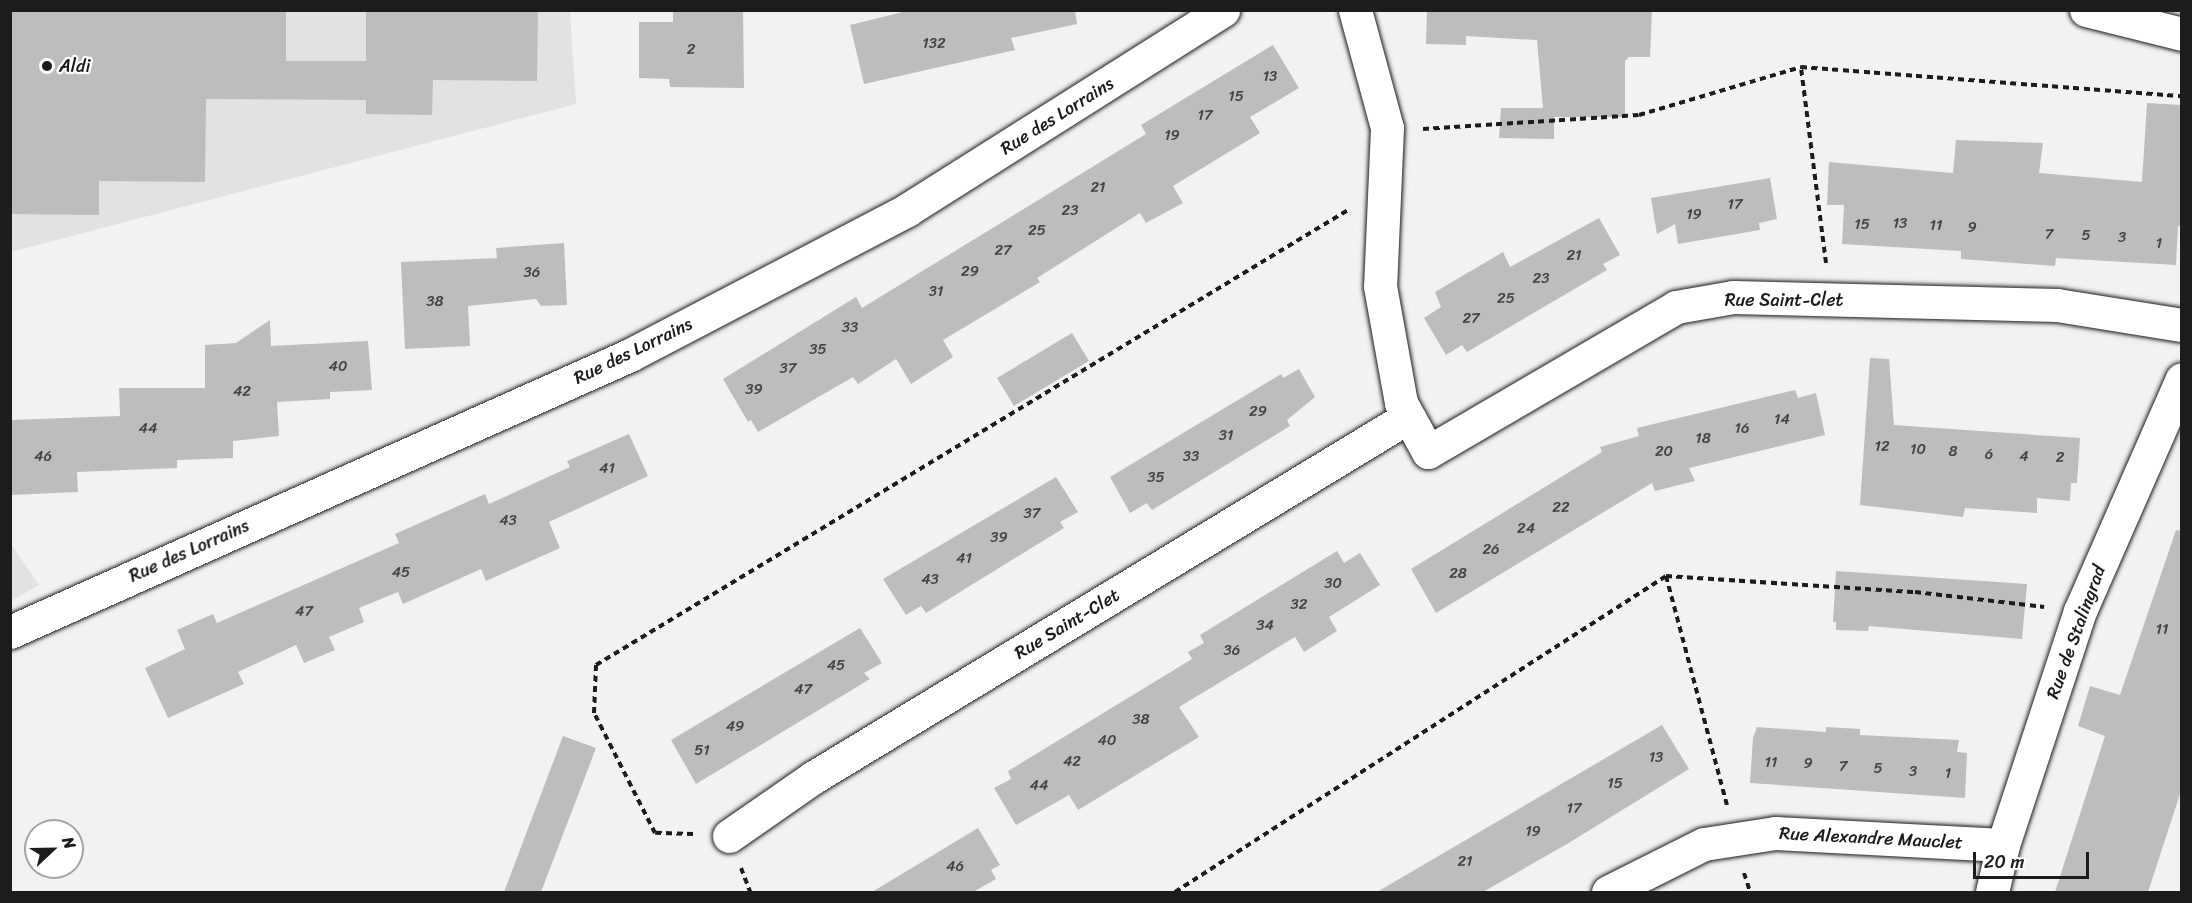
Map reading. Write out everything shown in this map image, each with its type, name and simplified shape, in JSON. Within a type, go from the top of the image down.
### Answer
[{"type":"street","name":"Rue des Lorrains","points":[[10,632],[630,355],[907,210],[1223,10]]},
{"type":"street","name":"Rue Saint-Clet","points":[[1354,10],[1387,128],[1380,286],[1401,404],[1428,452],[1676,307],[1733,297],[2057,305],[2181,325]]},
{"type":"street","points":[[2086,10],[2181,34]]},
{"type":"street","name":"Rue de Stalingrad","points":[[1992,892],[2003,845],[2080,611],[2181,380]]},
{"type":"street","name":"Rue Saint-Clet","points":[[729,836],[824,771],[1408,417]]},
{"type":"street","name":"Rue Alexandre Mauclet","points":[[1608,892],[1704,844],[1774,833],[2003,845]]},
{"type":"path","points":[[1801,67],[1817,172],[1829,300]]},
{"type":"path","points":[[1387,128],[1639,115],[1801,67],[2181,96]]},
{"type":"path","points":[[729,836],[655,833],[594,713],[596,665],[1385,188]]},
{"type":"path","points":[[1175,892],[1666,576],[1915,592],[2080,611]]},
{"type":"path","points":[[1666,576],[1750,892]]},
{"type":"shaded area","points":[[11,11],[570,11],[576,104],[11,252]]},
{"type":"shaded area","points":[[11,544],[39,585],[10,601]]},
{"type":"building","points":[[10,10],[286,10],[286,61],[366,61],[366,10],[538,10],[537,81],[433,80],[432,115],[366,114],[366,100],[206,99],[205,182],[99,181],[99,215],[10,214]]},
{"type":"building","points":[[673,10],[743,10],[744,88],[670,87],[669,79],[639,78],[639,22],[673,22]]},
{"type":"building","points":[[911,10],[1075,10],[1077,24],[1011,38],[1015,50],[864,84],[850,25]]},
{"type":"building","points":[[1427,10],[1652,10],[1650,57],[1629,57],[1625,61],[1625,117],[1554,117],[1554,139],[1499,138],[1501,108],[1543,108],[1537,40],[1466,36],[1466,45],[1426,44]]},
{"type":"building","points":[[1273,45],[1299,88],[1250,117],[1260,133],[1173,186],[1183,203],[1146,223],[1140,213],[1037,278],[1040,282],[943,340],[953,357],[911,384],[896,359],[858,384],[853,377],[758,432],[751,420],[748,422],[723,379],[856,297],[862,308],[1146,134],[1141,125]]},
{"type":"building","points":[[2147,103],[2181,105],[2181,226],[2178,226],[2176,265],[2056,258],[2055,266],[1961,259],[1961,251],[1842,244],[1844,205],[1827,205],[1829,162],[1953,173],[1956,140],[2043,143],[2039,173],[2142,182]]},
{"type":"building","points":[[1770,178],[1777,219],[1759,223],[1760,230],[1678,244],[1675,224],[1657,234],[1651,198]]},
{"type":"building","points":[[1599,218],[1620,255],[1603,264],[1607,270],[1467,352],[1462,345],[1446,355],[1424,318],[1441,307],[1435,292],[1503,252],[1510,267]]},
{"type":"building","points":[[564,243],[567,305],[541,306],[536,299],[468,306],[470,346],[405,349],[401,262],[497,258],[496,248]]},
{"type":"building","points":[[270,320],[271,346],[368,341],[372,390],[330,392],[330,399],[277,402],[279,436],[233,441],[233,458],[177,460],[177,468],[77,472],[78,492],[10,495],[10,420],[120,416],[119,388],[205,388],[205,345],[236,343]]},
{"type":"building","points":[[1072,333],[1089,361],[1014,406],[997,378]]},
{"type":"building","points":[[1870,358],[1889,359],[1894,425],[2080,438],[2077,483],[2071,483],[2070,501],[2037,498],[2037,513],[1965,508],[1963,517],[1860,505]]},
{"type":"building","points":[[1299,369],[1315,397],[1287,420],[1290,426],[1152,510],[1147,503],[1130,513],[1110,477],[1281,374],[1283,378]]},
{"type":"building","points":[[1795,390],[1798,398],[1816,393],[1825,435],[1689,468],[1695,481],[1655,491],[1652,483],[1436,613],[1411,569],[1602,452],[1600,447],[1639,436],[1637,428]]},
{"type":"building","points":[[629,434],[648,476],[549,522],[560,548],[486,581],[481,569],[403,604],[398,592],[359,608],[364,622],[329,637],[335,650],[304,663],[296,645],[238,672],[244,684],[168,718],[145,668],[185,649],[177,630],[213,614],[217,623],[399,543],[395,534],[485,494],[489,504],[570,467],[567,461]]},
{"type":"building","points":[[1056,477],[1078,512],[1060,522],[1064,528],[926,613],[921,606],[906,615],[883,579]]},
{"type":"building","points":[[2176,530],[2181,531],[2181,791],[2148,892],[2055,892],[2105,736],[2078,726],[2090,686],[2120,695]]},
{"type":"building","points":[[1337,551],[1344,563],[1360,553],[1380,585],[1329,617],[1337,631],[1304,652],[1295,637],[1179,707],[1199,737],[1078,810],[1069,795],[1016,825],[994,788],[1011,779],[1008,771],[1192,659],[1188,652],[1204,643],[1200,635]]},
{"type":"building","points":[[1836,571],[2027,584],[2022,639],[1869,626],[1868,631],[1836,630],[1836,622],[1833,622]]},
{"type":"building","points":[[860,628],[882,663],[864,673],[870,679],[696,784],[671,740]]},
{"type":"building","points":[[1662,725],[1689,769],[1567,844],[1483,892],[1377,892]]},
{"type":"building","points":[[1757,727],[1826,732],[1826,727],[1860,729],[1860,735],[1959,740],[1957,752],[1967,753],[1965,798],[1750,783],[1753,738]]},
{"type":"building","points":[[563,736],[596,748],[541,892],[504,892]]},
{"type":"building","points":[[978,828],[1000,865],[991,870],[996,879],[973,892],[872,892]]},
{"type":"place","name":"Aldi","points":[[47,66]]}]
